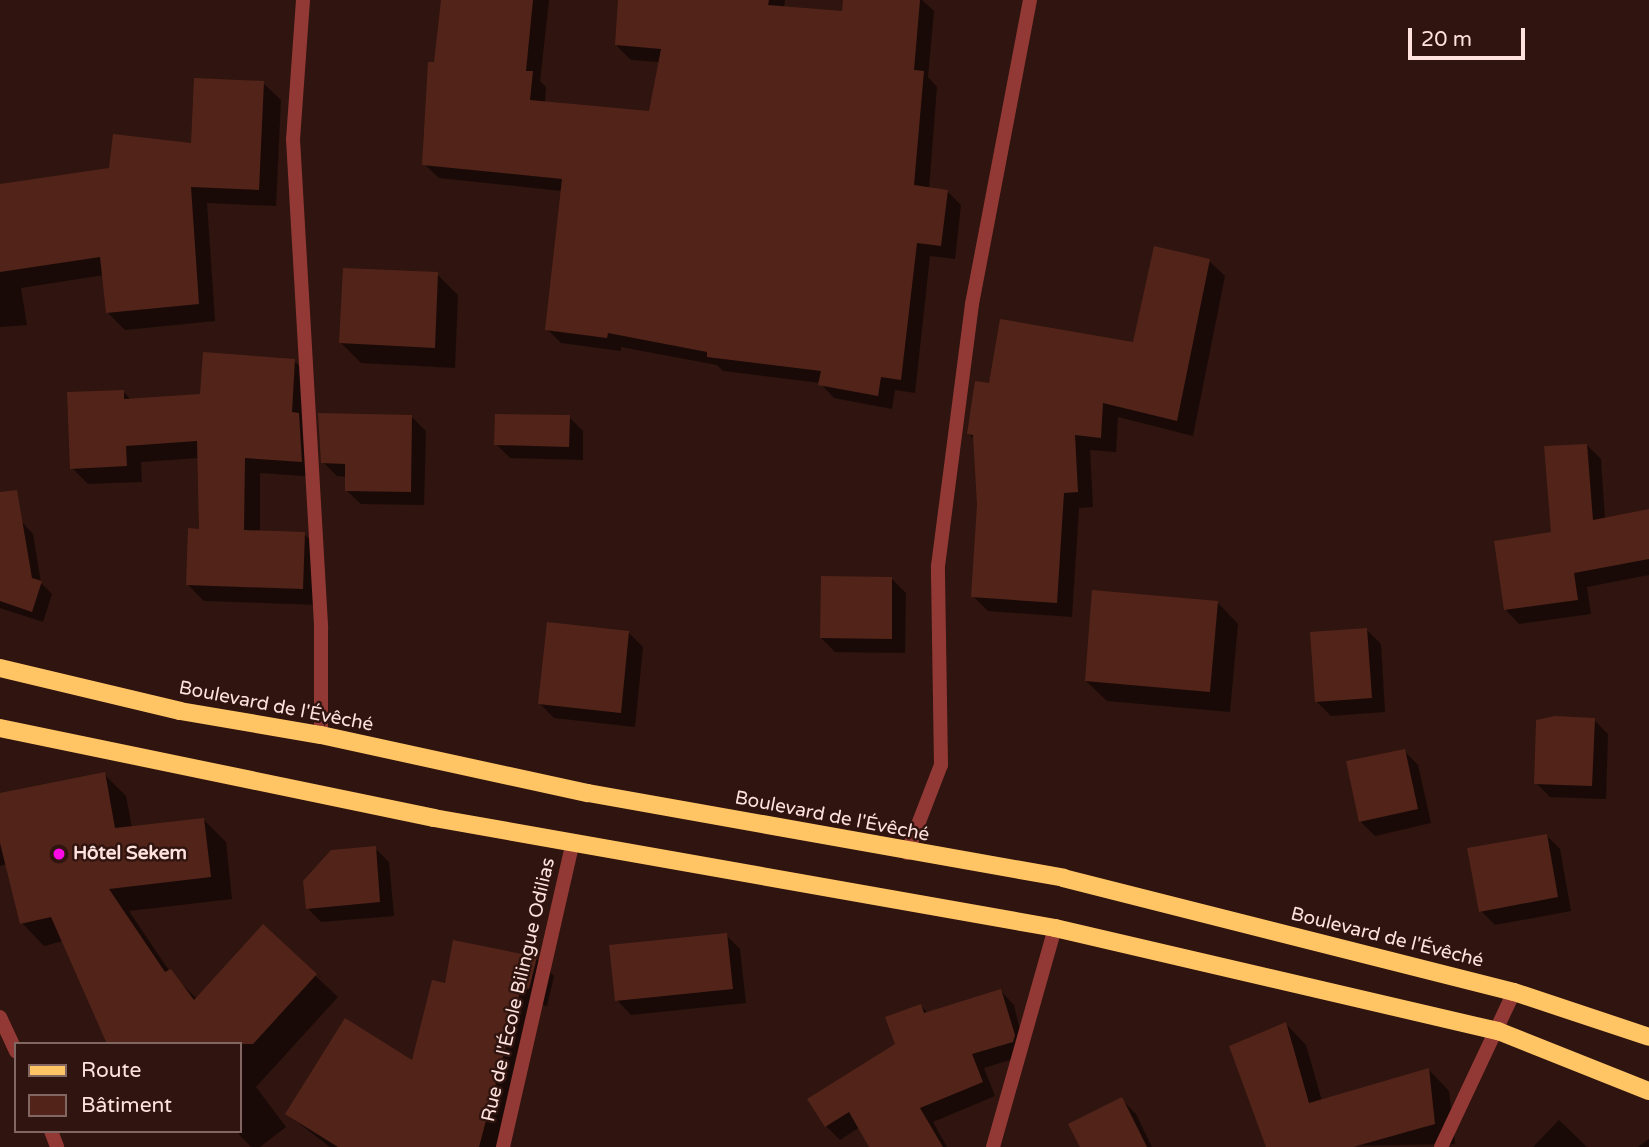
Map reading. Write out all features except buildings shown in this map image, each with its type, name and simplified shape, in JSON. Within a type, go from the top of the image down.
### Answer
[{"type":"main road","name":"Boulevard de l'Évêché","points":[[0,668],[180,710],[321,735],[576,790],[907,853],[1063,878],[1514,992],[1649,1037]]},
{"type":"main road","points":[[0,728],[573,842],[1055,928],[1498,1031],[1649,1091]]},
{"type":"street","points":[[303,0],[293,139],[321,628],[321,735]]},
{"type":"street","points":[[907,853],[941,765],[938,566],[972,304],[1030,0]]},
{"type":"street","name":"Rue de l'École Bilingue Odilias","points":[[503,1147],[573,842]]},
{"type":"street","points":[[993,1147],[1055,928]]},
{"type":"street","points":[[1441,1147],[1498,1031],[1514,992]]},
{"type":"street","points":[[0,1017],[14,1047]]},
{"type":"place","name":"Hôtel Sekem","points":[[59,854]]}]
